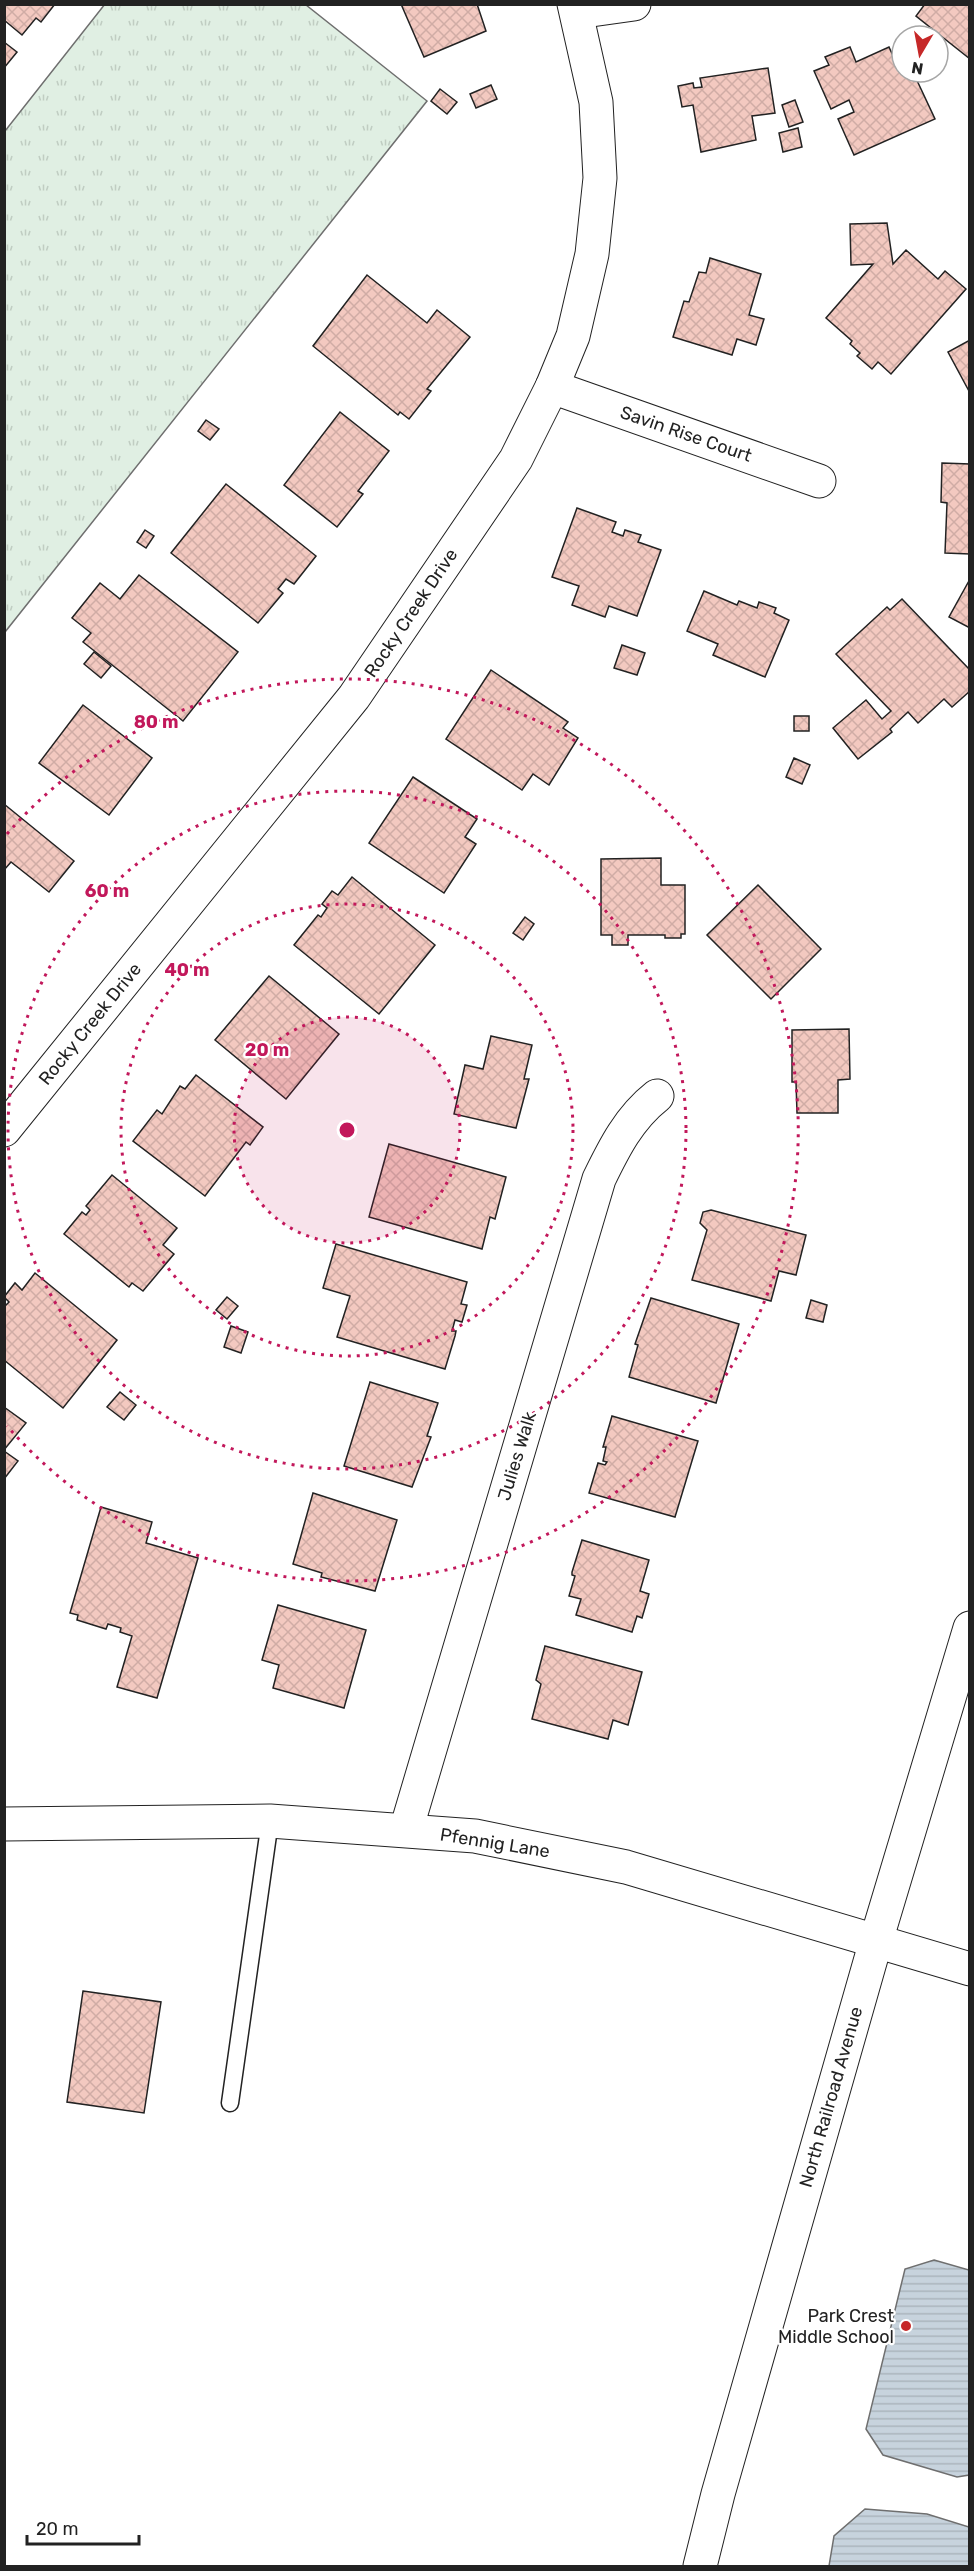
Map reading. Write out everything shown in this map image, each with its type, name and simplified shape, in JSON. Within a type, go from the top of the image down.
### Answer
[{"type":"street","points":[[576,8],[634,4]]},
{"type":"street","name":"Rocky Creek Drive","points":[[4,1130],[354,697],[516,459],[552,387],[573,336],[592,254],[600,178],[596,102],[576,8]]},
{"type":"street","name":"Savin Rise Court","points":[[552,387],[819,481]]},
{"type":"street","name":"Julies Walk","points":[[406,1830],[599,1179],[618,1140],[645,1106],[657,1096]]},
{"type":"street","name":"North Railroad Avenue","points":[[700,2566],[724,2471],[876,1941],[969,1628]]},
{"type":"street","name":"Pfennig Lane","points":[[4,1824],[270,1821],[475,1836],[626,1867],[969,1969]]},
{"type":"lane","points":[[230,2103],[270,1821]]},
{"type":"green space","points":[[105,4],[306,5],[427,101],[5,632],[5,131]]},
{"type":"shaded area","points":[[934,2260],[969,2270],[969,2475],[957,2477],[883,2455],[866,2429],[905,2269]]},
{"type":"shaded area","points":[[865,2509],[927,2514],[969,2527],[969,2566],[829,2566],[834,2536]]},
{"type":"building","points":[[4,4],[55,4],[41,22],[36,18],[22,35],[4,20]]},
{"type":"building","points":[[401,4],[477,4],[486,31],[424,57]]},
{"type":"building","points":[[925,4],[970,4],[970,59],[950,43],[950,24],[926,24],[916,16]]},
{"type":"building","points":[[4,42],[17,52],[4,68]]},
{"type":"building","points":[[850,47],[856,62],[889,47],[890,84],[919,84],[935,119],[854,155],[838,119],[854,112],[849,100],[831,109],[814,71],[829,65],[825,57]]},
{"type":"building","points":[[768,68],[775,113],[752,116],[756,140],[701,152],[693,105],[682,107],[678,86],[693,83],[694,88],[702,87],[700,78]]},
{"type":"building","points":[[491,85],[497,99],[476,108],[470,94]]},
{"type":"building","points":[[440,89],[457,102],[447,114],[431,101]]},
{"type":"building","points":[[795,100],[803,122],[789,127],[782,105]]},
{"type":"building","points":[[798,128],[802,147],[783,152],[779,133]]},
{"type":"building","points":[[887,223],[893,264],[906,250],[938,279],[945,271],[966,289],[891,374],[878,362],[872,369],[857,356],[860,353],[850,344],[852,341],[826,318],[873,264],[851,265],[850,224]]},
{"type":"building","points":[[710,258],[761,274],[749,315],[764,319],[756,345],[737,339],[732,355],[673,337],[684,301],[689,302],[699,272],[706,273]]},
{"type":"building","points":[[367,275],[427,323],[437,310],[470,337],[427,389],[431,391],[409,419],[400,412],[398,415],[313,346]]},
{"type":"building","points":[[970,340],[970,393],[948,352]]},
{"type":"building","points":[[340,412],[389,451],[358,491],[363,494],[337,527],[284,485]]},
{"type":"building","points":[[206,420],[219,429],[210,440],[198,431]]},
{"type":"building","points":[[942,463],[970,464],[970,554],[945,553],[947,503],[941,502]]},
{"type":"building","points":[[226,484],[316,556],[294,584],[286,579],[278,589],[283,593],[258,623],[171,553]]},
{"type":"building","points":[[577,508],[616,522],[612,532],[623,536],[625,530],[641,535],[638,542],[661,550],[637,616],[609,606],[605,617],[572,605],[579,586],[552,577]]},
{"type":"building","points":[[145,530],[154,536],[146,548],[137,542]]},
{"type":"building","points":[[139,575],[238,652],[183,721],[83,642],[91,633],[72,618],[100,583],[120,599]]},
{"type":"building","points":[[970,579],[970,628],[949,617]]},
{"type":"building","points":[[704,591],[737,605],[739,601],[757,608],[759,602],[776,608],[774,613],[789,620],[765,677],[713,655],[718,644],[687,631]]},
{"type":"building","points":[[902,599],[970,670],[970,691],[952,707],[944,699],[918,723],[908,712],[890,729],[892,732],[858,759],[833,728],[866,700],[882,719],[891,711],[836,654],[887,607],[890,610]]},
{"type":"building","points":[[622,645],[645,653],[637,675],[614,668]]},
{"type":"building","points":[[94,652],[111,666],[101,678],[84,664]]},
{"type":"building","points":[[491,670],[568,722],[563,728],[578,738],[549,785],[533,774],[522,790],[446,739]]},
{"type":"building","points":[[83,705],[152,758],[109,815],[39,763]]},
{"type":"building","points":[[794,716],[809,716],[809,731],[794,731]]},
{"type":"building","points":[[794,758],[810,765],[802,784],[786,777]]},
{"type":"building","points":[[413,777],[477,819],[465,837],[476,844],[444,893],[369,843]]},
{"type":"building","points":[[4,804],[74,861],[49,892],[11,862],[4,870]]},
{"type":"building","points":[[661,858],[661,885],[685,885],[685,934],[681,934],[681,938],[665,938],[665,935],[628,935],[628,945],[612,945],[612,935],[601,935],[601,859]]},
{"type":"building","points":[[352,877],[435,945],[379,1014],[294,945],[318,915],[321,917],[327,908],[322,904],[332,891],[338,895]]},
{"type":"building","points":[[758,885],[821,949],[771,999],[707,935]]},
{"type":"building","points":[[525,917],[534,924],[523,940],[513,933]]},
{"type":"building","points":[[269,976],[339,1034],[286,1099],[215,1040]]},
{"type":"building","points":[[849,1029],[850,1079],[838,1080],[838,1113],[797,1113],[796,1082],[792,1082],[792,1030]]},
{"type":"building","points":[[491,1036],[532,1045],[524,1079],[529,1079],[516,1128],[454,1114],[465,1065],[483,1069]]},
{"type":"building","points":[[196,1075],[263,1127],[250,1145],[246,1142],[205,1196],[133,1141],[157,1110],[162,1114],[180,1086],[185,1089]]},
{"type":"building","points":[[389,1144],[506,1177],[495,1219],[490,1217],[482,1249],[369,1217]]},
{"type":"building","points":[[112,1175],[177,1228],[163,1245],[174,1254],[143,1291],[132,1283],[129,1287],[64,1234],[82,1212],[86,1215],[90,1210],[86,1206]]},
{"type":"building","points":[[711,1210],[806,1235],[796,1275],[779,1271],[771,1301],[692,1280],[707,1230],[700,1223],[703,1212]]},
{"type":"building","points":[[336,1244],[467,1282],[461,1304],[467,1305],[462,1322],[455,1320],[452,1331],[456,1331],[455,1336],[445,1369],[337,1337],[350,1296],[323,1288]]},
{"type":"building","points":[[35,1273],[117,1340],[63,1408],[4,1360],[4,1307],[9,1302],[4,1297],[15,1283],[22,1290]]},
{"type":"building","points":[[227,1297],[238,1306],[227,1319],[216,1310]]},
{"type":"building","points":[[651,1298],[739,1324],[716,1403],[629,1377],[638,1345],[635,1344]]},
{"type":"building","points":[[811,1300],[827,1305],[823,1322],[806,1318]]},
{"type":"building","points":[[231,1326],[248,1332],[241,1353],[224,1347]]},
{"type":"building","points":[[370,1382],[438,1403],[427,1436],[431,1437],[412,1487],[344,1466]]},
{"type":"building","points":[[120,1392],[136,1405],[124,1420],[107,1407]]},
{"type":"building","points":[[4,1407],[26,1423],[4,1450]]},
{"type":"building","points":[[612,1416],[698,1441],[675,1517],[589,1493],[598,1463],[605,1465],[607,1462],[603,1461],[606,1447],[603,1447]]},
{"type":"building","points":[[4,1451],[18,1461],[4,1479]]},
{"type":"building","points":[[313,1493],[397,1520],[375,1591],[321,1577],[322,1573],[293,1564]]},
{"type":"building","points":[[101,1507],[152,1522],[146,1543],[198,1558],[157,1698],[117,1687],[132,1636],[120,1632],[121,1628],[108,1624],[106,1629],[77,1620],[78,1615],[70,1613]]},
{"type":"building","points":[[582,1540],[649,1560],[640,1591],[649,1594],[642,1618],[637,1616],[632,1632],[576,1615],[581,1599],[569,1596],[575,1576],[572,1572]]},
{"type":"building","points":[[278,1605],[366,1630],[344,1708],[273,1688],[279,1665],[262,1660]]},
{"type":"building","points":[[545,1646],[642,1672],[628,1725],[613,1720],[608,1739],[532,1719],[541,1684],[536,1680]]},
{"type":"building","points":[[83,1991],[161,2002],[144,2113],[67,2102]]},
{"type":"place","name":"Park Crest Middle School","points":[[906,2326]]}]
